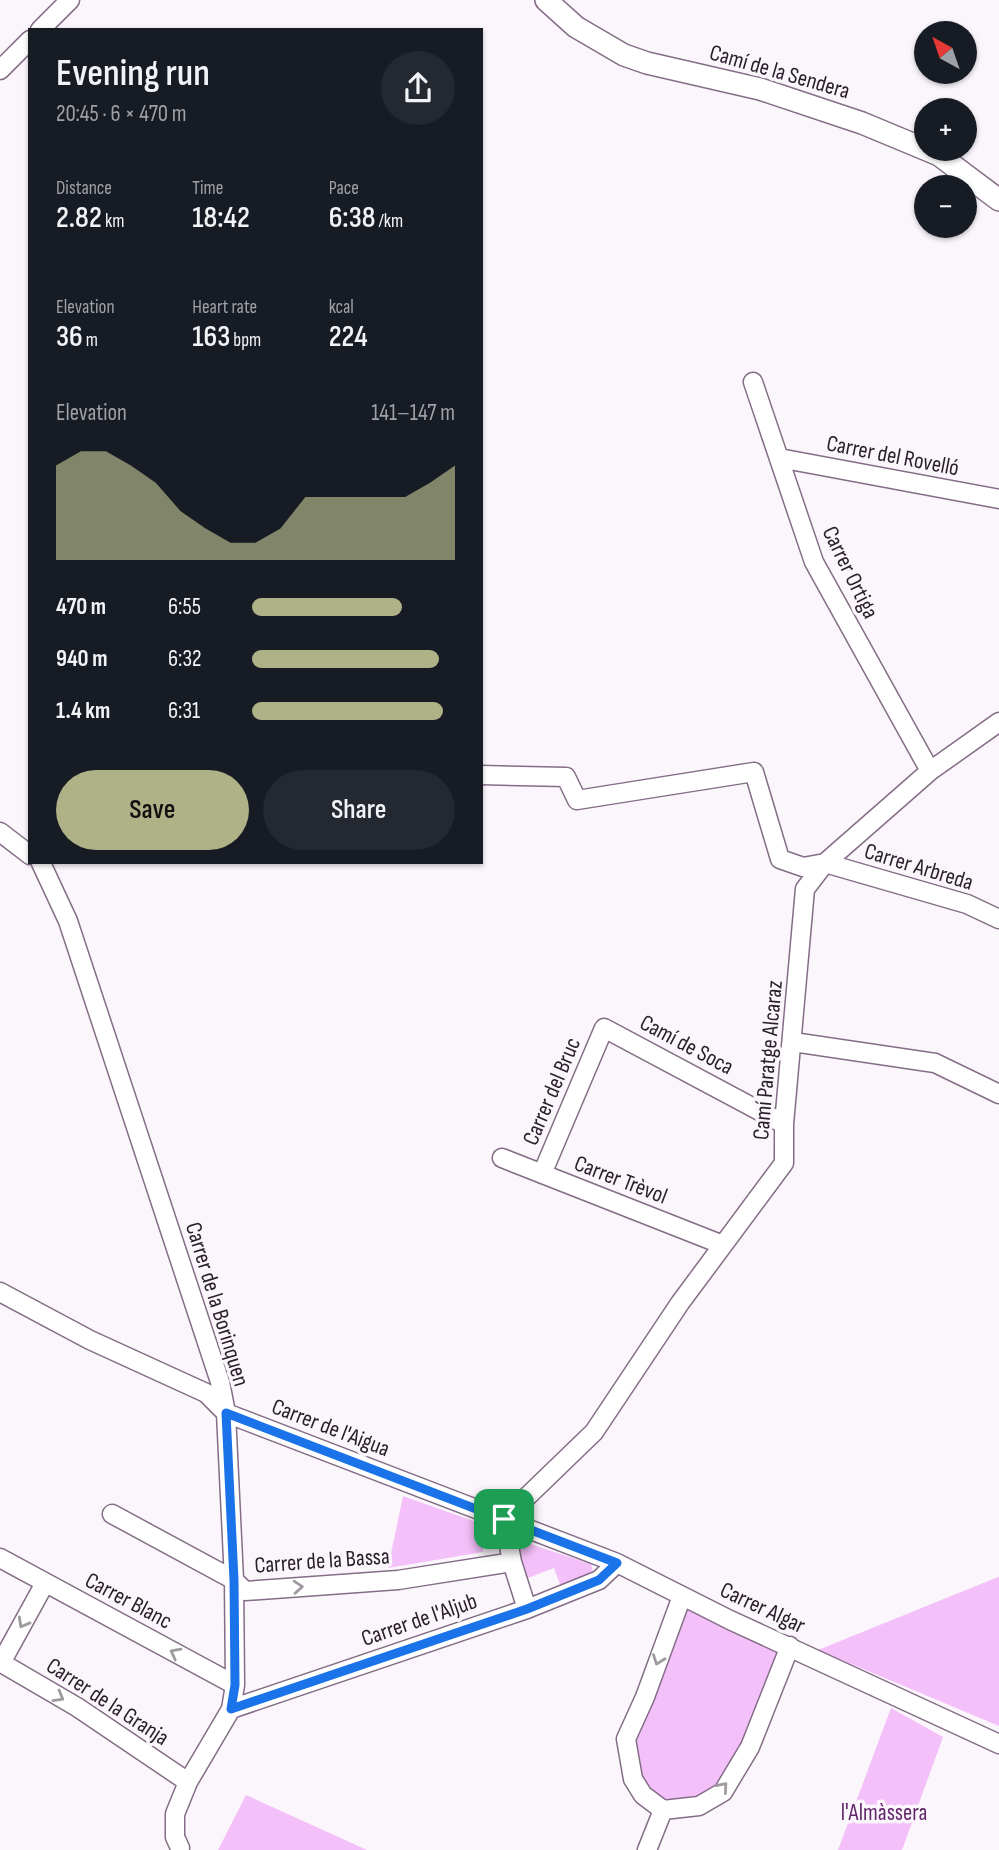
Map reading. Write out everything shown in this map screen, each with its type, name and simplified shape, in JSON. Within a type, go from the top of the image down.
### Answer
[{"type":"street","points":[[42,28],[69,0]]},
{"type":"street","name":"Camí de la Sendera","points":[[546,0],[576,27],[624,55],[760,89],[862,123],[939,155],[999,200]]},
{"type":"street","points":[[0,71],[28,42]]},
{"type":"street","name":"Carrer Ortiga","points":[[753,382],[814,562],[930,771]]},
{"type":"street","name":"Carrer del Rovelló","points":[[779,458],[999,499]]},
{"type":"street","name":"Camí Paratge Alcaraz","points":[[504,1519],[594,1432],[680,1303],[784,1163],[784,1124],[806,889],[825,863],[930,771],[999,722]]},
{"type":"street","name":"Carrer Arbreda","points":[[483,775],[566,778],[577,800],[754,772],[780,859],[803,867],[825,863],[967,905],[999,919]]},
{"type":"street","points":[[0,832],[28,853]]},
{"type":"street","name":"Carrer de la Borinquen","points":[[41,864],[68,921],[220,1382],[226,1413],[234,1580],[235,1685],[231,1709],[188,1782],[175,1814],[175,1836],[181,1849]]},
{"type":"street","name":"Camí de Soca","points":[[604,1028],[784,1124]]},
{"type":"street","name":"Carrer del Bruc","points":[[542,1174],[604,1028]]},
{"type":"street","points":[[793,1042],[935,1063],[999,1094]]},
{"type":"street","name":"Carrer Trèvol","points":[[502,1158],[723,1245]]},
{"type":"street","name":"Carrer de l'Aigua","points":[[0,1292],[90,1340],[206,1393],[226,1413],[504,1519]]},
{"type":"street","name":"Carrer de la Bassa","points":[[112,1514],[234,1580],[245,1591],[398,1580],[512,1562]]},
{"type":"street","points":[[504,1519],[512,1562],[527,1609]]},
{"type":"street","name":"Carrer Algar","points":[[504,1519],[617,1563],[999,1744]]},
{"type":"street","name":"Carrer Blanc","points":[[0,1558],[235,1685]]},
{"type":"street","name":"Carrer de l'Aljub","points":[[231,1709],[527,1609],[599,1580],[617,1563]]},
{"type":"street","points":[[0,1662],[45,1583]]},
{"type":"street","points":[[682,1596],[645,1697],[626,1739],[633,1779],[643,1795],[663,1810],[699,1806],[723,1792],[750,1747],[790,1646]]},
{"type":"street","name":"Carrer de la Granja","points":[[0,1662],[77,1707],[188,1782]]},
{"type":"street","points":[[647,1850],[663,1810]]},
{"type":"green space","points":[[403,1496],[482,1524],[483,1552],[388,1568]]},
{"type":"green space","points":[[521,1541],[591,1564],[593,1571],[561,1587],[554,1568],[525,1579],[516,1548]]},
{"type":"green space","points":[[998,1577],[999,1726],[818,1650]]},
{"type":"green space","points":[[682,1596],[790,1646],[723,1792],[663,1810],[644,1796],[626,1739]]},
{"type":"green space","name":"l'Almàssera","points":[[891,1708],[943,1737],[902,1850],[838,1850]]},
{"type":"green space","points":[[246,1795],[367,1850],[218,1850]]},
{"type":"route","points":[[226,1413],[504,1519],[617,1563],[599,1580],[527,1609],[231,1709],[235,1685],[234,1580],[226,1413]]}]
